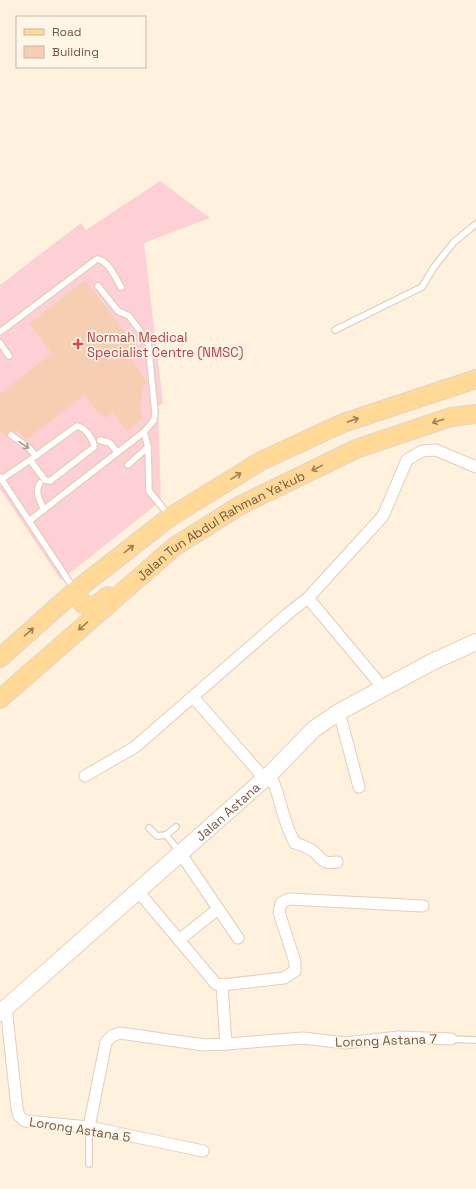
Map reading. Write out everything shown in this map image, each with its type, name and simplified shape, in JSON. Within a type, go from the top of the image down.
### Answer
[{"type":"main road","points":[[0,658],[75,591],[170,517],[261,461],[343,423],[476,379]]},
{"type":"main road","name":"Jalan Tun Abdul Rahman Ya'kub","points":[[0,699],[174,547],[239,506],[356,449],[451,417],[476,414]]},
{"type":"main road","points":[[75,591],[83,604],[91,607],[99,603],[158,555],[174,547]]},
{"type":"main road","name":"Jalan Astana","points":[[3,1010],[137,890],[181,854],[267,776],[314,729],[339,712],[432,662],[476,642]]},
{"type":"street","points":[[85,776],[135,747],[291,611],[308,598],[383,516],[407,460],[422,451],[436,450],[476,467]]},
{"type":"street","points":[[308,598],[384,689]]},
{"type":"street","points":[[193,697],[278,789],[286,823],[295,843],[312,851],[321,861],[327,864],[337,862]]},
{"type":"street","points":[[339,712],[359,787]]},
{"type":"street","points":[[181,854],[238,938]]},
{"type":"street","points":[[137,890],[216,984],[222,985],[284,978],[295,971],[295,962],[279,912],[281,903],[289,899],[422,906]]},
{"type":"street","points":[[179,940],[218,909]]},
{"type":"street","points":[[222,985],[226,1044]]},
{"type":"street","name":"Lorong Astana 5","points":[[3,1010],[17,1108],[19,1116],[26,1121],[88,1127],[203,1151]]},
{"type":"street","name":"Lorong Astana 7","points":[[88,1127],[106,1042],[112,1036],[120,1033],[204,1045],[303,1038],[345,1043],[399,1037],[451,1039]]},
{"type":"lane","points":[[335,330],[422,287],[434,267],[454,242],[476,224]]},
{"type":"lane","points":[[0,332],[97,259],[102,260],[112,271],[121,287]]},
{"type":"lane","points":[[29,520],[98,469],[117,452],[144,432],[154,420],[156,412],[153,376],[147,340],[129,316],[118,311],[98,286]]},
{"type":"lane","points":[[0,343],[9,356]]},
{"type":"lane","points":[[30,460],[42,478],[47,481],[94,446],[84,429],[76,426],[36,456],[1,478],[75,591]]},
{"type":"lane","points":[[144,432],[148,447],[149,491],[170,517]]},
{"type":"lane","points":[[11,435],[29,448],[36,456]]},
{"type":"lane","points":[[100,440],[110,443],[117,452]]},
{"type":"lane","points":[[128,465],[148,447]]},
{"type":"lane","points":[[40,483],[37,490],[37,495],[44,510]]},
{"type":"lane","points":[[149,828],[157,836],[166,835],[176,828]]},
{"type":"lane","points":[[166,835],[181,854]]},
{"type":"lane","points":[[451,1039],[476,1040]]},
{"type":"lane","points":[[88,1127],[88,1164]]},
{"type":"shaded area","name":"Normah Medical Specialist Centre (NMSC)","points":[[160,181],[210,218],[144,243],[163,403],[158,406],[161,501],[61,580],[0,489],[0,285],[81,223],[86,230]]},
{"type":"building","points":[[85,280],[138,349],[130,357],[147,382],[143,388],[140,412],[144,418],[127,431],[113,412],[105,418],[102,414],[100,415],[84,395],[26,440],[18,430],[15,432],[9,431],[7,439],[0,430],[0,394],[52,353],[29,324]]},
{"type":"place","name":"Normah Medical Specialist Centre (NMSC)","points":[[78,344]]}]
